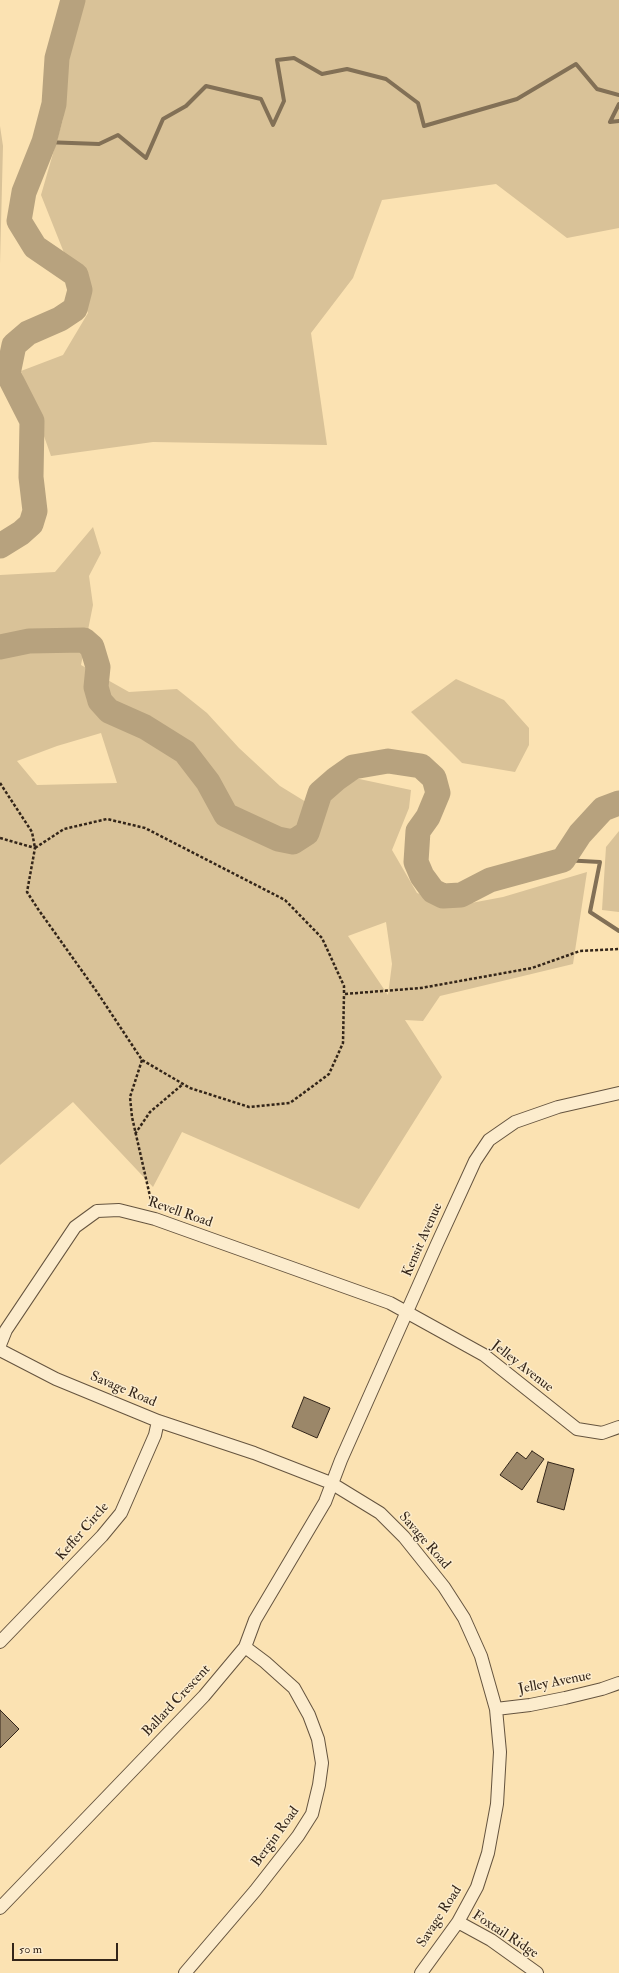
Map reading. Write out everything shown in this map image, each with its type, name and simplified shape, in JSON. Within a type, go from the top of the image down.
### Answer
[{"type":"street","name":"Kensit Avenue","points":[[331,1483],[475,1161],[489,1140],[515,1122],[558,1107],[619,1093]]},
{"type":"street","name":"Revell Road","points":[[0,1345],[6,1330],[75,1226],[97,1211],[119,1210],[155,1219],[390,1303],[407,1313]]},
{"type":"street","name":"Jelley Avenue","points":[[407,1313],[484,1355],[577,1429],[602,1433],[619,1426]]},
{"type":"street","name":"Savage Road","points":[[0,1350],[56,1379],[158,1421],[254,1453],[331,1483],[380,1513],[404,1537],[444,1587],[464,1618],[481,1656],[496,1710],[500,1752],[497,1804],[488,1854],[477,1887],[458,1922],[420,1973]]},
{"type":"street","name":"Keffer Circle","points":[[0,1642],[102,1536],[121,1513],[155,1435],[158,1421]]},
{"type":"street","name":"Ballard Crescent","points":[[0,1908],[204,1696],[245,1647],[255,1620],[325,1502],[331,1483]]},
{"type":"street","name":"Bergin Road","points":[[184,1973],[254,1891],[298,1836],[312,1814],[319,1785],[322,1763],[318,1739],[309,1715],[294,1688],[265,1662],[245,1647]]},
{"type":"street","name":"Jelley Avenue","points":[[496,1710],[565,1698],[602,1689],[619,1683]]},
{"type":"street","name":"Foxtail Ridge","points":[[458,1922],[491,1940],[537,1973]]},
{"type":"path","points":[[0,783],[32,832],[35,848],[27,892],[142,1060],[190,1088],[249,1107],[290,1103],[329,1074],[343,1043],[344,986],[322,938],[285,900],[145,828],[107,819],[64,828],[35,848]]},
{"type":"path","points":[[0,838],[35,848]]},
{"type":"path","points":[[344,994],[421,988],[532,968],[580,951],[619,949]]},
{"type":"path","points":[[142,1060],[130,1097],[132,1117],[155,1219]]},
{"type":"path","points":[[136,1134],[150,1112],[183,1084]]},
{"type":"shaded area","points":[[70,0],[619,0],[619,228],[567,238],[496,184],[382,200],[353,278],[311,333],[327,445],[153,442],[51,456],[21,371],[63,355],[88,313],[41,195],[63,119]]},
{"type":"shaded area","points":[[0,126],[3,146],[0,264]]},
{"type":"shaded area","points":[[93,527],[101,553],[89,576],[93,605],[81,665],[129,692],[177,689],[207,713],[239,748],[280,786],[319,810],[350,777],[411,790],[409,808],[392,850],[417,893],[455,906],[503,897],[587,872],[573,964],[440,996],[423,1021],[405,1020],[442,1077],[359,1209],[182,1132],[153,1187],[73,1102],[0,1165],[0,575],[55,572]],"holes":[[[101,733],[117,783],[37,785],[17,761],[57,746]],[[386,922],[392,964],[388,995],[348,936]]]},
{"type":"shaded area","points":[[456,679],[504,700],[529,728],[529,745],[515,772],[462,763],[411,712]]},
{"type":"shaded area","points":[[619,831],[619,912],[602,910],[606,847]]},
{"type":"building","points":[[304,1397],[330,1408],[317,1438],[292,1427]]},
{"type":"building","points":[[532,1451],[544,1459],[522,1490],[500,1475],[517,1452],[526,1459]]},
{"type":"building","points":[[548,1462],[574,1469],[564,1510],[537,1502]]},
{"type":"building","points":[[0,1710],[19,1729],[0,1748]]},
{"type":"waterway","points":[[0,546],[21,533],[31,524],[35,511],[31,477],[32,421],[8,374],[14,345],[28,333],[60,319],[75,309],[80,290],[76,275],[35,247],[19,221],[24,192],[44,142],[54,104],[57,58],[73,0]]},
{"type":"waterway","points":[[44,142],[99,144],[118,135],[146,158],[163,119],[186,106],[206,86],[261,99],[273,125],[284,101],[277,60],[294,58],[322,74],[347,69],[386,79],[418,103],[424,126],[517,99],[576,64],[597,89],[619,95]]},
{"type":"waterway","points":[[619,104],[610,122],[619,121]]},
{"type":"waterway","points":[[0,647],[29,641],[84,640],[92,647],[98,667],[96,687],[100,701],[109,711],[145,727],[185,752],[208,782],[226,815],[278,839],[293,842],[307,833],[320,793],[353,767],[388,761],[421,766],[434,778],[438,793],[428,817],[418,831],[416,862],[422,876],[433,891],[443,896],[461,895],[490,880],[563,860],[580,834],[603,809],[619,803]]},
{"type":"waterway","points":[[563,860],[600,862],[590,912],[619,931]]}]
